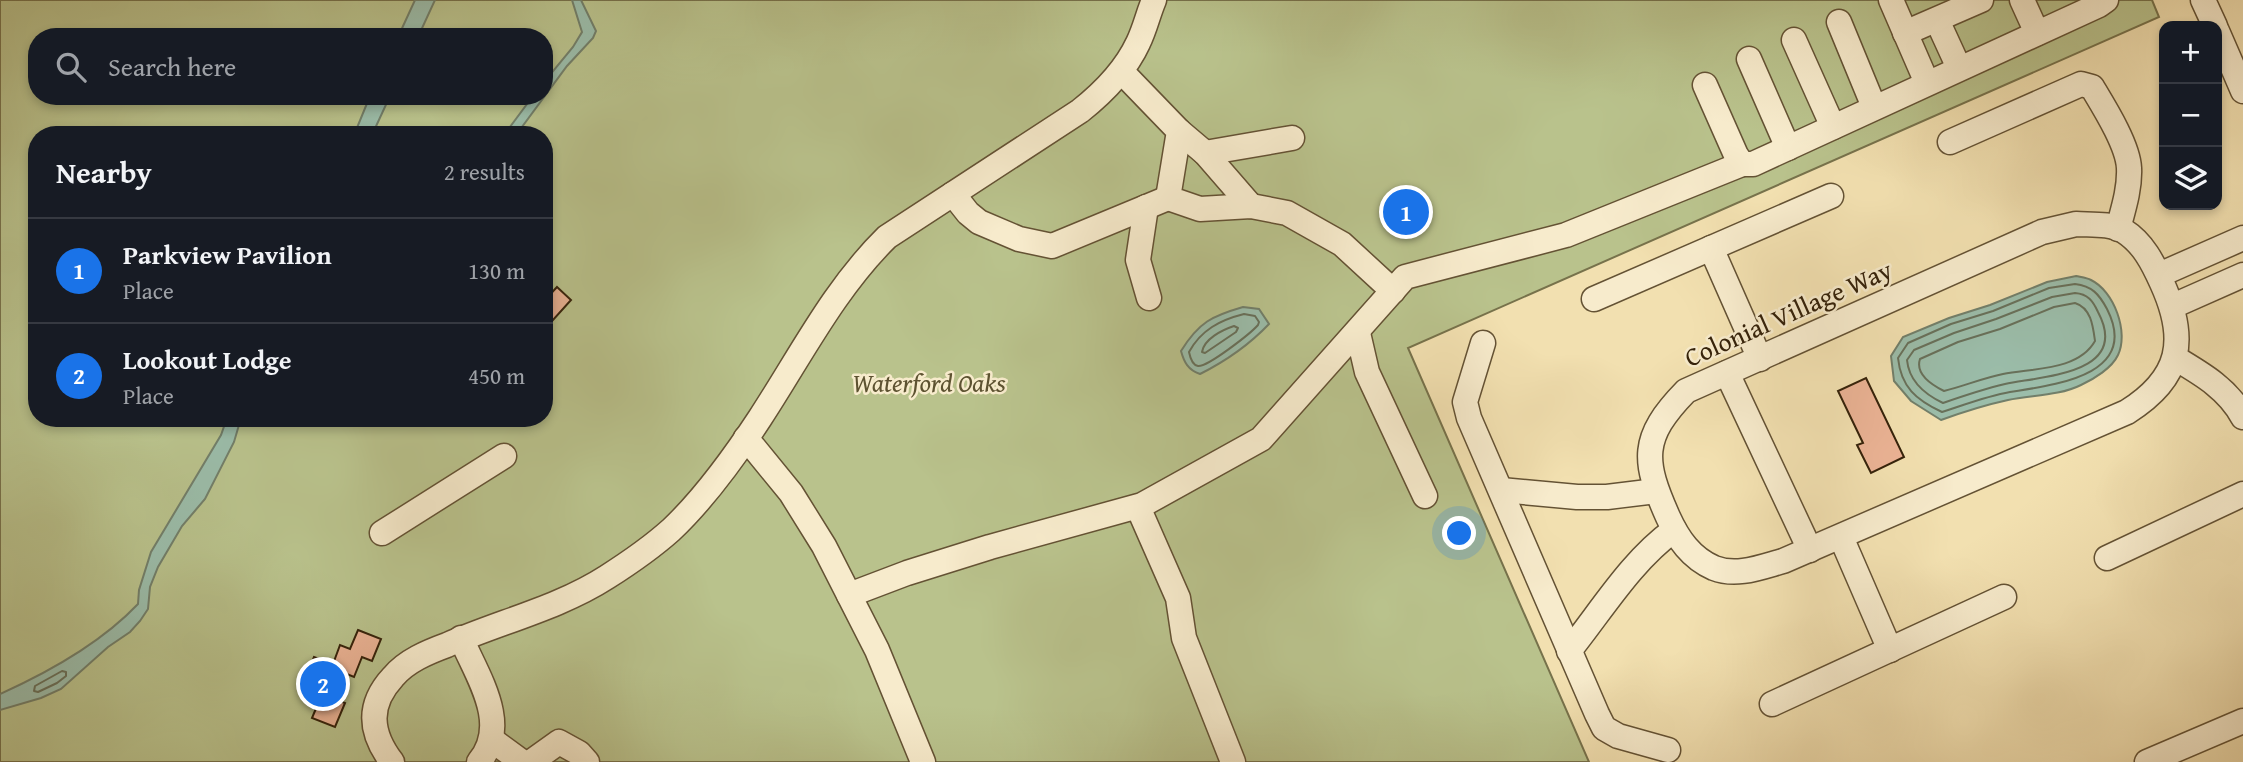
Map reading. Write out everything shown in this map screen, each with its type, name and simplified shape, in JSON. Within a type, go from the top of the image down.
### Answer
[{"type":"street","points":[[392,762],[376,736],[373,721],[382,691],[394,675],[422,655],[561,601],[605,579],[671,530],[696,504],[746,438],[842,289],[868,256],[887,237],[1099,96],[1122,72],[1138,45],[1154,0]]},
{"type":"street","points":[[1891,0],[1927,83]]},
{"type":"street","points":[[1905,33],[1981,0]]},
{"type":"street","points":[[2022,0],[2038,33]]},
{"type":"street","points":[[849,594],[990,547],[1138,507],[1261,439],[1405,277],[1566,235],[1742,164],[1753,164],[2106,0]]},
{"type":"street","points":[[2203,0],[2213,21]]},
{"type":"street","points":[[1937,20],[1959,68]]},
{"type":"street","points":[[1839,22],[1874,107]]},
{"type":"street","points":[[1794,40],[1833,127]]},
{"type":"street","points":[[2222,42],[2243,90]]},
{"type":"street","points":[[1749,59],[1788,148]]},
{"type":"street","points":[[1122,72],[1179,131],[1205,153],[1251,206]]},
{"type":"street","points":[[1950,142],[2081,84],[2092,87],[2108,112],[2129,167],[2126,201],[2118,229]]},
{"type":"street","points":[[1705,85],[1742,164]]},
{"type":"street","points":[[1149,298],[1138,260],[1179,131]]},
{"type":"street","points":[[1205,153],[1292,138]]},
{"type":"street","points":[[953,194],[979,222],[1019,239],[1052,246],[1157,203],[1199,209],[1251,206],[1287,213],[1342,244],[1393,291]]},
{"type":"street","points":[[1594,299],[1831,196]]},
{"type":"street","name":"Colonial Village Way","points":[[2076,224],[2103,225],[2118,229],[2123,230],[2144,248],[2173,306],[2178,349],[2171,368],[2147,399],[2127,412],[1783,561],[1743,572],[1716,569],[1691,553],[1677,538],[1656,491],[1649,463],[1652,441],[1660,421],[1686,391],[2042,232],[2076,224]]},
{"type":"street","points":[[2159,275],[2243,239]]},
{"type":"street","points":[[1711,248],[1760,359]]},
{"type":"street","points":[[2173,306],[2243,275]]},
{"type":"street","points":[[1357,333],[1367,372],[1425,496]]},
{"type":"street","points":[[1483,343],[1465,402],[1469,418],[1604,729],[1618,736],[1668,750]]},
{"type":"street","points":[[2175,358],[2203,374],[2234,401],[2243,417]]},
{"type":"street","points":[[1727,373],[1810,550]]},
{"type":"street","points":[[746,438],[790,493],[824,546],[877,650],[923,762]]},
{"type":"street","points":[[383,533],[504,456]]},
{"type":"street","points":[[1501,490],[1577,497],[1607,497],[1656,491]]},
{"type":"street","points":[[2107,558],[2243,494]]},
{"type":"street","points":[[1138,507],[1178,598],[1184,638],[1233,762]]},
{"type":"street","points":[[1569,651],[1656,543],[1674,530]]},
{"type":"street","points":[[1841,537],[1890,650]]},
{"type":"street","points":[[1772,704],[2004,597]]},
{"type":"street","points":[[461,638],[486,695],[493,723],[492,740],[480,762]]},
{"type":"street","points":[[2147,762],[2243,721]]},
{"type":"street","points":[[492,740],[522,762]]},
{"type":"street","points":[[531,762],[559,742],[579,753],[587,762]]},
{"type":"green space","name":"Waterford Oaks","points":[[0,0],[2152,0],[2159,17],[1408,348],[1589,762],[0,762]]},
{"type":"water","points":[[415,0],[435,0],[422,28],[402,28]]},
{"type":"water","points":[[572,0],[581,0],[596,31],[553,85],[553,71],[582,32]]},
{"type":"water","points":[[366,105],[386,105],[376,126],[358,126]]},
{"type":"water","points":[[526,105],[538,105],[523,126],[511,126]]},
{"type":"water","points":[[2076,276],[2091,280],[2106,293],[2113,302],[2122,335],[2115,360],[2091,380],[2072,389],[1999,402],[1941,420],[1911,401],[1894,381],[1891,356],[1903,337],[2047,282]]},
{"type":"water","points":[[1243,307],[1259,309],[1269,324],[1245,346],[1210,369],[1200,374],[1190,368],[1181,351],[1194,333],[1207,321]]},
{"type":"water","points":[[224,427],[238,427],[234,442],[205,499],[182,526],[158,567],[150,587],[148,609],[140,621],[61,689],[0,710],[0,694],[91,644],[138,604],[139,590],[151,552]]},
{"type":"building","points":[[1405,197],[1419,204],[1418,220],[1406,226],[1393,219],[1393,204]]},
{"type":"building","points":[[557,287],[571,300],[553,320],[553,291]]},
{"type":"building","points":[[1866,378],[1904,457],[1871,473],[1857,445],[1863,443],[1838,391]]},
{"type":"building","points":[[358,630],[381,639],[372,661],[362,657],[354,677],[347,674],[337,700],[345,703],[335,727],[312,718],[320,699],[300,690],[314,657],[333,664],[340,645],[350,649]]},
{"type":"place","name":"Parkview Pavilion","points":[[1406,212]]},
{"type":"place","name":"Lookout Lodge","points":[[323,684]]}]
